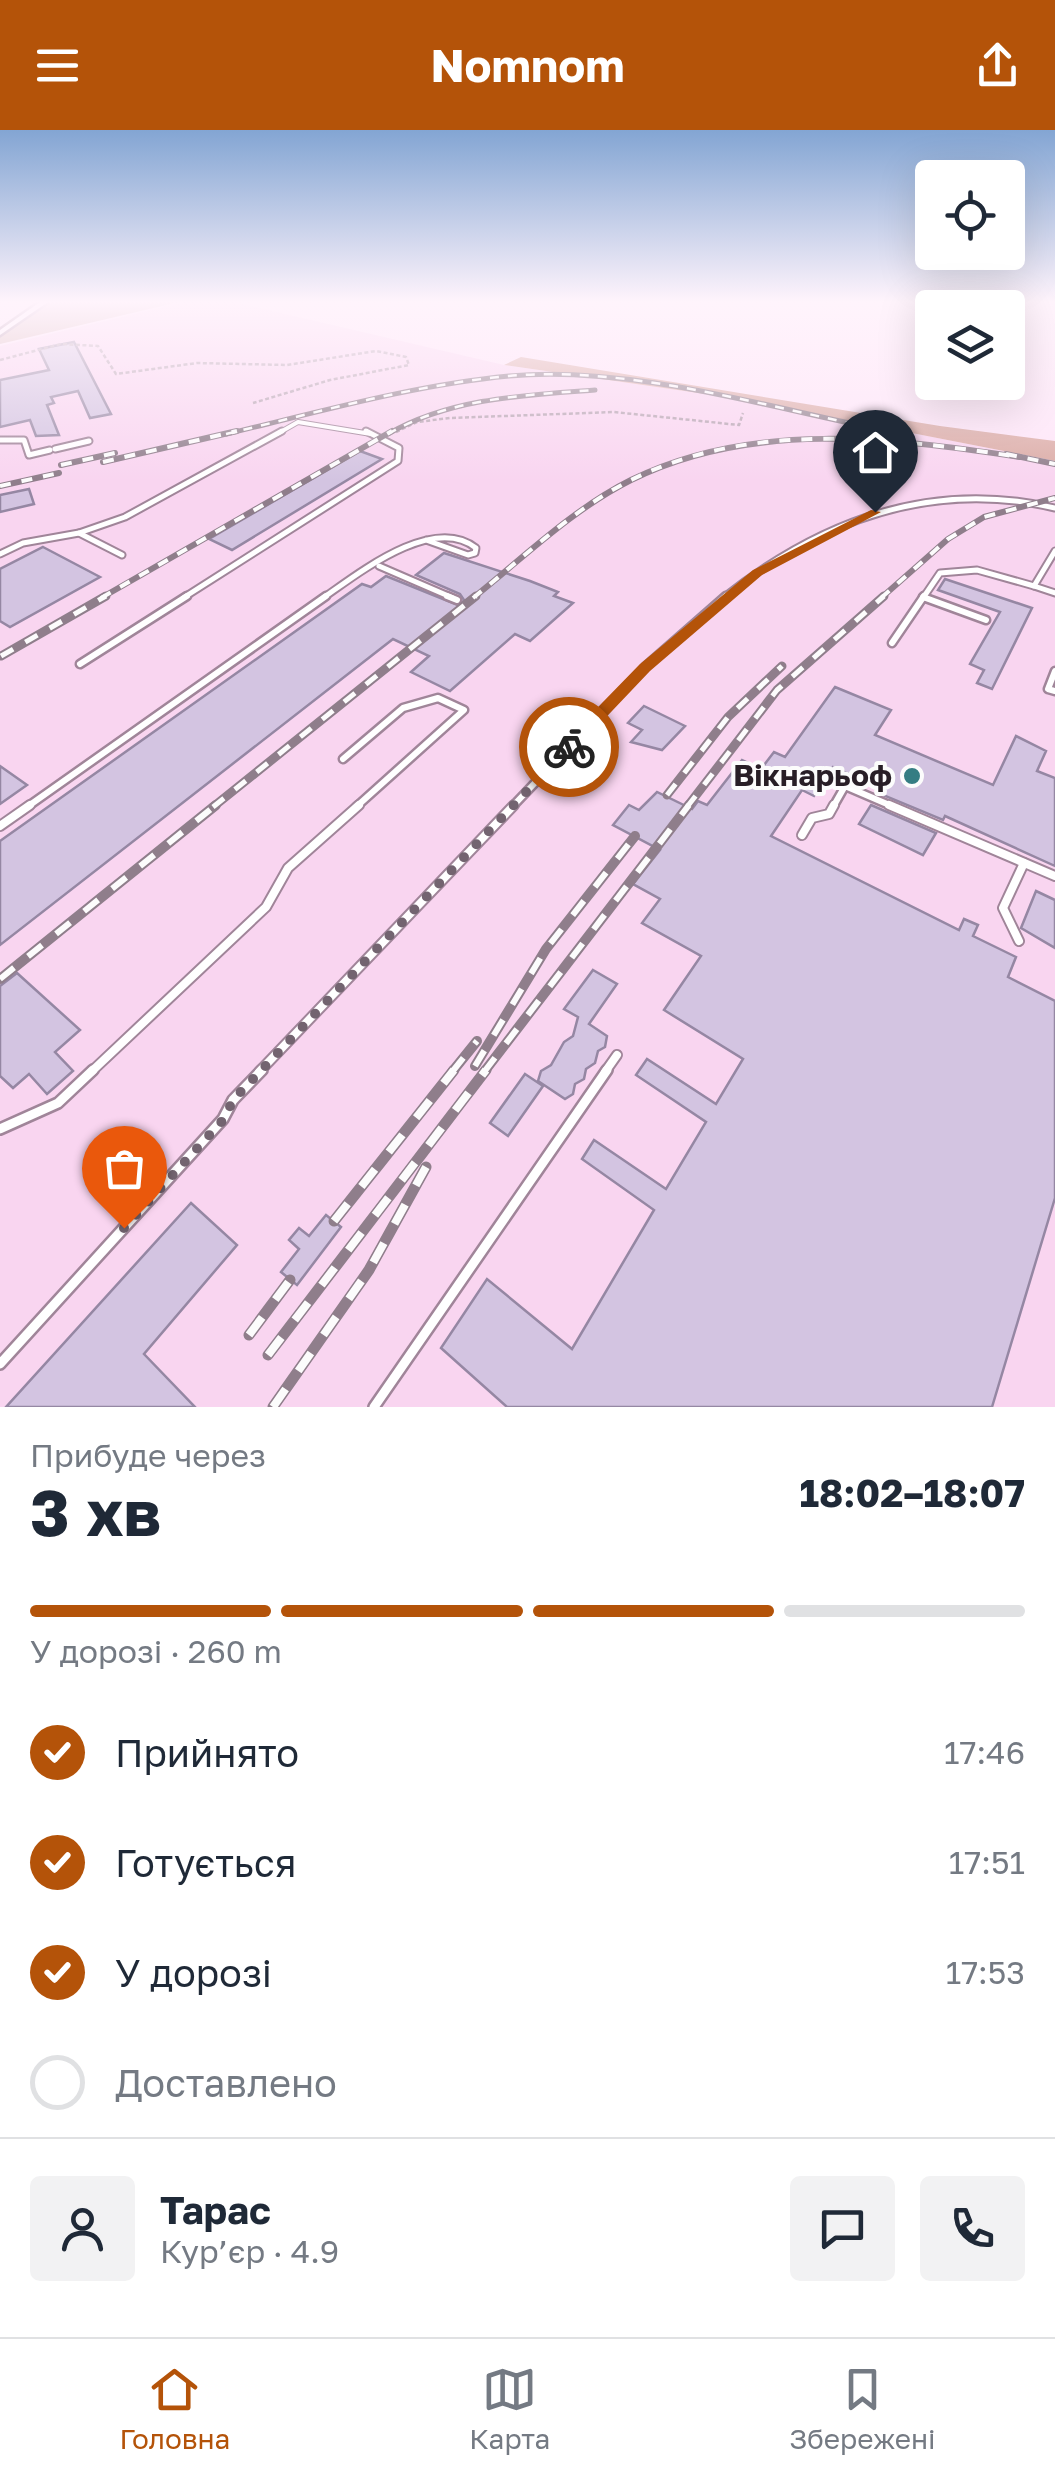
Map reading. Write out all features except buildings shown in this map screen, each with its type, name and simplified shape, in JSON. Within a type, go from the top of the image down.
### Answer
[{"type":"lane","points":[[0,554],[22,542],[79,533],[124,517],[298,422],[364,430],[399,448],[398,461],[80,664]]},
{"type":"lane","points":[[0,440],[24,440],[29,456],[89,442]]},
{"type":"lane","points":[[0,1364],[224,1119],[233,1100],[645,667],[709,611],[758,572],[875,512],[928,501],[971,498],[1022,500],[1055,508]]},
{"type":"lane","points":[[79,533],[122,555]]},
{"type":"lane","points":[[0,826],[400,550],[426,540],[456,537],[476,548],[474,554],[468,555],[426,540]]},
{"type":"lane","points":[[1034,586],[1055,551]]},
{"type":"lane","points":[[378,565],[457,600]]},
{"type":"lane","points":[[892,643],[940,573],[977,570],[1055,593]]},
{"type":"lane","points":[[924,597],[986,620]]},
{"type":"lane","points":[[1055,672],[1048,689],[1055,691]]},
{"type":"lane","points":[[0,1129],[58,1103],[266,908],[288,868],[464,710],[438,698],[403,708],[343,758]]},
{"type":"lane","points":[[802,835],[812,818],[829,814],[845,786],[1055,876]]},
{"type":"lane","points":[[1019,941],[1003,908],[1024,863]]},
{"type":"lane","points":[[374,1407],[617,1055]]},
{"type":"path","points":[[108,362],[116,374],[197,363],[287,365],[309,362]]},
{"type":"path","points":[[253,403],[330,380],[394,371],[408,366],[407,362]]},
{"type":"path","points":[[383,438],[417,422],[450,418],[614,412],[739,425],[743,413]]},
{"type":"shaded area","points":[[0,362],[489,362],[733,398],[1055,461],[1055,1407],[0,1407]]},
{"type":"shaded area","points":[[549,362],[940,426],[1055,441],[1055,461],[733,398],[504,365]]},
{"type":"railway","points":[[226,434],[437,386],[554,374],[600,376],[695,390],[878,429]]},
{"type":"railway","points":[[388,434],[462,406],[595,390]]},
{"type":"railway","points":[[103,462],[237,431]]},
{"type":"railway","points":[[101,598],[392,431]]},
{"type":"railway","points":[[473,598],[610,492],[677,461],[725,448],[774,441],[873,440],[1020,457]]},
{"type":"railway","points":[[61,465],[115,453]]},
{"type":"railway","points":[[1006,454],[1055,464]]},
{"type":"railway","points":[[0,486],[59,473]]},
{"type":"railway","points":[[881,598],[948,539],[984,517],[1055,498]]},
{"type":"railway","points":[[1,656],[106,596]]},
{"type":"railway","points":[[213,807],[476,596]]},
{"type":"railway","points":[[687,807],[777,690],[884,596]]},
{"type":"railway","points":[[667,795],[728,717],[782,666]]},
{"type":"railway","points":[[0,979],[216,805]]},
{"type":"railway","points":[[484,1072],[689,805]]},
{"type":"railway","points":[[475,1066],[546,949],[635,836]]},
{"type":"railway","points":[[452,1072],[477,1041]]},
{"type":"railway","points":[[334,1221],[454,1070]]},
{"type":"railway","points":[[268,1355],[486,1070]]},
{"type":"railway","points":[[273,1407],[369,1270],[426,1167]]},
{"type":"railway","points":[[249,1335],[290,1280]]},
{"type":"way so far","points":[[124,1228],[224,1119],[233,1100],[569,747]]},
{"type":"place","name":"Вікнарьоф","points":[[912,776]]},
{"type":"route","points":[[569,747],[645,667],[758,572],[875,512]]}]
